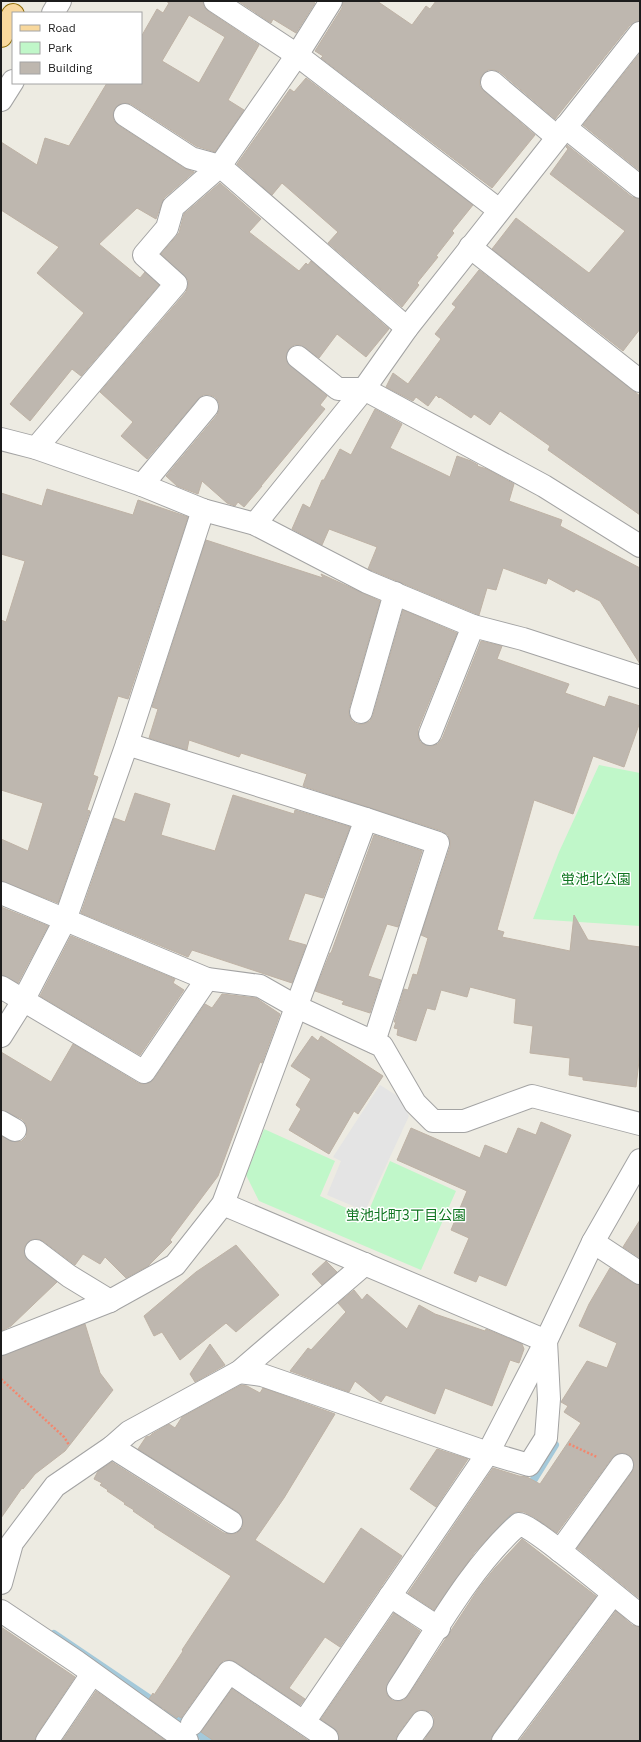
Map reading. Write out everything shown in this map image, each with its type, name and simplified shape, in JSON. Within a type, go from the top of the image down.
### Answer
[{"type":"main road","points":[[15,12],[21,1]]},
{"type":"main road","points":[[1,36],[12,17]]},
{"type":"street","points":[[54,12],[60,1]]},
{"type":"street","points":[[215,1],[297,55],[499,210]]},
{"type":"street","points":[[36,448],[176,284],[144,255],[167,228],[173,207],[220,166],[297,55],[331,1]]},
{"type":"street","points":[[255,524],[364,390],[407,328],[640,33]]},
{"type":"street","points":[[1,100],[12,82]]},
{"type":"street","points":[[492,82],[640,187]]},
{"type":"street","points":[[124,115],[191,158],[220,166],[407,328]]},
{"type":"street","points":[[470,247],[640,381]]},
{"type":"street","points":[[298,357],[338,389],[364,390],[544,486],[640,546]]},
{"type":"street","points":[[142,484],[207,407]]},
{"type":"street","points":[[1,438],[36,448],[142,484],[203,510],[255,524],[367,582],[473,626],[523,639],[640,677]]},
{"type":"street","points":[[1,1036],[23,1001],[65,920],[127,744],[203,510]]},
{"type":"street","points":[[361,712],[395,593]]},
{"type":"street","points":[[430,734],[473,626]]},
{"type":"street","points":[[127,744],[438,843],[374,1042]]},
{"type":"street","points":[[1,1344],[110,1301],[175,1265],[223,1204],[366,819]]},
{"type":"street","points":[[1,893],[207,979],[260,986],[297,1007],[382,1046],[415,1103],[433,1121],[464,1121],[532,1096],[640,1124]]},
{"type":"street","points":[[1,987],[144,1072],[207,979]]},
{"type":"street","points":[[304,1722],[488,1453],[546,1340],[593,1242],[640,1160]]},
{"type":"street","points":[[223,1204],[546,1340]]},
{"type":"street","points":[[593,1242],[640,1273]]},
{"type":"street","points":[[36,1251],[69,1276],[110,1301]]},
{"type":"street","points":[[1,1583],[12,1543],[55,1486],[112,1447],[129,1432],[239,1372],[365,1264]]},
{"type":"street","points":[[239,1372],[262,1375],[488,1453],[529,1465],[546,1438],[549,1399],[546,1340]]},
{"type":"street","points":[[112,1447],[231,1522]]},
{"type":"street","points":[[560,1551],[622,1466]]},
{"type":"street","points":[[398,1689],[495,1548],[519,1524],[526,1526],[560,1551],[640,1615]]},
{"type":"street","points":[[503,1741],[613,1594]]},
{"type":"street","points":[[390,1596],[439,1628]]},
{"type":"street","points":[[1,1611],[92,1674],[187,1736],[229,1672],[304,1722],[326,1738],[325,1741]]},
{"type":"street","points":[[47,1741],[92,1674]]},
{"type":"street","points":[[408,1741],[422,1722]]},
{"type":"path","points":[[1,1379],[64,1437],[83,1468]]},
{"type":"path","points":[[546,1438],[570,1444],[598,1458],[622,1466]]},
{"type":"green space","name":"蛍池北公園","points":[[599,765],[640,773],[640,926],[533,919],[559,852]]},
{"type":"green space","name":"蛍池北町3丁目公園","points":[[264,1129],[335,1161],[320,1196],[366,1217],[390,1161],[456,1191],[421,1270],[259,1201],[246,1175]]},
{"type":"shaded area","points":[[380,1085],[399,1097],[409,1116],[365,1211],[327,1195],[341,1161],[333,1157]]},
{"type":"building","points":[[166,1],[203,1],[204,7],[208,11],[259,45],[228,100],[244,110],[215,152],[196,146],[131,104],[120,104],[115,108],[113,115],[114,121],[118,125],[184,168],[194,172],[164,198],[156,219],[137,208],[99,244],[140,278],[145,272],[159,285],[81,376],[72,369],[30,421],[10,404],[84,313],[37,273],[59,247],[1,210],[1,142],[37,165],[45,138],[69,146],[106,84],[142,84],[142,35],[157,9],[163,13],[169,3]],"holes":[[[189,15],[225,37],[199,83],[162,61]]]},
{"type":"building","points":[[238,1],[312,1],[315,3],[296,33],[273,19],[271,23]]},
{"type":"building","points":[[343,1],[377,1],[412,25],[426,6],[430,9],[436,1],[640,1],[640,21],[630,25],[555,119],[500,72],[488,70],[483,74],[480,80],[480,86],[484,91],[535,135],[492,188],[321,58],[323,56],[315,51],[342,8]]},
{"type":"building","points":[[640,53],[640,171],[583,125]]},
{"type":"building","points":[[306,78],[473,205],[452,231],[454,233],[436,256],[438,257],[417,283],[419,285],[402,307],[328,243],[338,232],[282,183],[272,195],[237,164],[290,89],[294,92]]},
{"type":"building","points":[[567,145],[632,197],[640,199],[640,329],[623,351],[492,249],[516,218],[589,273],[625,231],[550,174],[568,149],[566,147]]},
{"type":"building","points":[[220,183],[261,219],[249,232],[299,271],[306,263],[308,265],[311,261],[389,329],[366,357],[337,334],[319,358],[300,345],[294,345],[289,349],[286,356],[287,362],[327,396],[320,405],[325,409],[244,507],[238,502],[235,506],[227,503],[202,481],[198,494],[177,486],[166,476],[217,415],[219,403],[215,397],[203,395],[198,399],[147,459],[121,436],[133,422],[100,392],[186,292],[188,280],[161,254],[179,233],[184,214]]},
{"type":"building","points":[[479,270],[640,396],[640,515],[548,450],[550,446],[500,411],[490,425],[474,414],[471,418],[436,395],[428,406],[416,397],[413,401],[386,387],[393,373],[408,384],[441,339],[435,334],[456,307],[452,304]]},
{"type":"building","points":[[375,409],[402,424],[390,448],[450,477],[457,456],[471,461],[478,465],[477,466],[487,469],[514,484],[509,501],[562,520],[560,526],[640,568],[640,664],[600,601],[576,589],[574,592],[548,578],[546,584],[503,568],[496,590],[487,588],[479,615],[368,569],[377,547],[329,529],[322,545],[292,529],[303,504],[310,508],[322,480],[324,480],[340,449],[351,455]]},
{"type":"building","points":[[47,489],[133,515],[138,500],[188,517],[128,699],[118,696],[93,775],[98,777],[87,810],[90,811],[58,903],[1,881],[1,839],[28,851],[43,803],[1,790],[1,620],[6,622],[25,561],[1,554],[1,493],[42,506]]},
{"type":"building","points":[[206,540],[323,578],[321,574],[380,601],[349,709],[349,715],[352,721],[357,724],[364,724],[370,721],[373,715],[403,610],[457,633],[418,729],[420,742],[425,745],[432,746],[438,744],[442,739],[481,641],[502,646],[497,659],[569,684],[565,693],[605,707],[609,696],[640,706],[640,722],[624,767],[593,756],[573,814],[534,800],[497,930],[504,932],[502,937],[570,951],[574,915],[588,940],[640,947],[640,1052],[636,1087],[583,1080],[583,1077],[569,1075],[570,1058],[530,1053],[533,1026],[514,1023],[516,999],[470,987],[467,997],[441,990],[435,1010],[427,1008],[416,1041],[397,1035],[398,1029],[394,1028],[396,1022],[394,1022],[404,989],[408,990],[413,974],[417,975],[428,938],[421,935],[450,847],[448,835],[442,831],[303,786],[307,774],[241,753],[239,757],[189,740],[187,750],[149,738],[158,709],[152,707]]},
{"type":"building","points":[[135,793],[170,804],[161,835],[215,851],[233,795],[294,814],[295,810],[350,827],[323,898],[305,893],[288,940],[306,945],[292,983],[192,950],[188,957],[81,913],[114,818],[125,822]]},
{"type":"building","points":[[374,835],[422,851],[398,927],[387,924],[368,976],[381,980],[370,1013],[342,1004],[344,1001],[315,991],[331,953]]},
{"type":"building","points":[[1,907],[48,926],[18,983],[1,975]]},
{"type":"building","points":[[71,936],[175,979],[173,983],[184,990],[140,1055],[40,996]]},
{"type":"building","points":[[222,994],[256,998],[280,1014],[262,1063],[260,1062],[218,1176],[170,1240],[172,1242],[148,1266],[126,1278],[105,1257],[100,1264],[83,1254],[75,1265],[43,1241],[37,1239],[31,1240],[26,1244],[24,1249],[25,1256],[57,1282],[11,1326],[1,1331],[1,1136],[15,1142],[22,1141],[26,1137],[27,1130],[26,1124],[22,1119],[1,1110],[1,1052],[51,1082],[73,1044],[138,1083],[149,1083],[154,1079],[205,1004],[212,1008]]},
{"type":"building","points":[[312,1036],[318,1041],[321,1036],[383,1076],[358,1114],[354,1111],[329,1154],[289,1130],[301,1109],[296,1105],[311,1079],[291,1066]]},
{"type":"building","points":[[541,1122],[571,1135],[506,1286],[479,1275],[476,1282],[454,1273],[469,1238],[451,1230],[467,1191],[397,1160],[411,1128],[480,1158],[485,1145],[507,1154],[518,1128],[536,1135]]},
{"type":"building","points":[[640,1220],[640,1258],[623,1247]]},
{"type":"building","points":[[236,1245],[279,1295],[236,1332],[226,1323],[180,1360],[162,1332],[154,1336],[144,1316],[196,1272]]},
{"type":"building","points":[[326,1261],[337,1272],[322,1285],[312,1274]]},
{"type":"building","points":[[610,1268],[633,1283],[640,1285],[640,1599],[577,1548],[632,1472],[634,1466],[633,1460],[629,1455],[623,1453],[617,1454],[612,1458],[557,1533],[524,1512],[516,1512],[510,1515],[475,1552],[434,1610],[408,1593],[493,1468],[527,1477],[540,1484],[581,1423],[564,1412],[568,1406],[561,1402],[587,1361],[607,1368],[617,1343],[579,1326],[589,1304]]},
{"type":"building","points":[[354,1290],[362,1300],[367,1294],[407,1329],[419,1305],[435,1314],[485,1331],[486,1329],[522,1344],[524,1349],[519,1363],[510,1360],[492,1406],[445,1388],[435,1414],[386,1395],[381,1402],[355,1381],[349,1392],[290,1371],[308,1348],[311,1350],[346,1312],[338,1303]]},
{"type":"building","points":[[85,1324],[100,1373],[113,1390],[65,1451],[35,1474],[23,1489],[22,1488],[1,1518],[1,1356]]},
{"type":"building","points":[[210,1344],[225,1365],[195,1382],[190,1374]]},
{"type":"building","points":[[241,1385],[247,1386],[260,1393],[263,1388],[335,1414],[284,1498],[255,1540],[324,1584],[361,1528],[402,1556],[340,1647],[325,1637],[289,1688],[305,1699],[300,1705],[236,1662],[230,1660],[223,1661],[219,1665],[181,1718],[178,1716],[177,1718],[149,1699],[153,1693],[154,1695],[231,1576],[154,1527],[155,1526],[124,1504],[125,1503],[107,1491],[108,1490],[100,1485],[102,1483],[94,1479],[98,1471],[112,1462],[224,1533],[237,1533],[242,1528],[243,1523],[242,1517],[238,1512],[138,1449],[146,1437],[169,1424],[175,1428],[182,1417]]},
{"type":"building","points":[[437,1449],[468,1459],[436,1507],[410,1489]]},
{"type":"building","points":[[522,1539],[596,1596],[493,1734],[491,1741],[424,1741],[434,1723],[434,1717],[430,1712],[423,1710],[417,1711],[412,1715],[398,1734],[396,1741],[339,1741],[338,1732],[321,1719],[394,1613],[420,1631],[386,1688],[387,1695],[392,1700],[398,1701],[404,1700],[408,1696],[479,1588]]},
{"type":"building","points":[[616,1611],[632,1625],[640,1627],[640,1741],[519,1741]]},
{"type":"building","points":[[1,1627],[75,1677],[37,1734],[35,1741],[1,1741]]},
{"type":"building","points":[[232,1689],[309,1741],[214,1741],[201,1732]]},
{"type":"building","points":[[96,1691],[166,1741],[62,1741]]},
{"type":"waterway","points":[[528,1489],[555,1445]]},
{"type":"waterway","points":[[498,1530],[517,1506]]},
{"type":"waterway","points":[[54,1634],[159,1705]]},
{"type":"waterway","points":[[168,1711],[184,1722]]},
{"type":"waterway","points":[[200,1735],[208,1741]]}]
